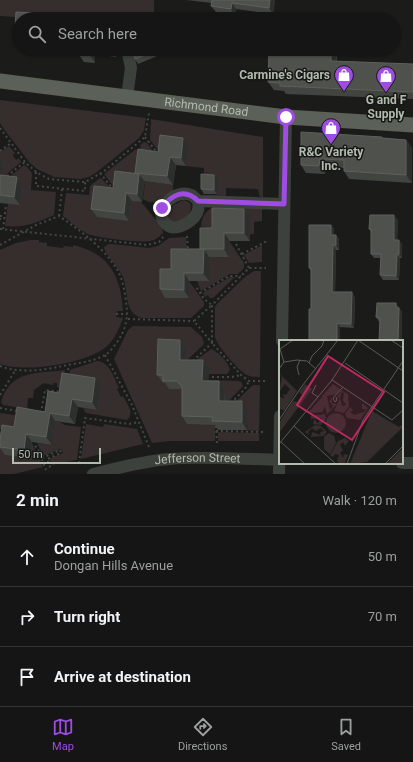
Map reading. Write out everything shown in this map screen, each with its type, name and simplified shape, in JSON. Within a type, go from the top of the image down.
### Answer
[{"type":"main road","name":"Richmond Road","points":[[0,81],[286,117],[413,125]]},
{"type":"street","points":[[128,97],[131,68],[129,56]]},
{"type":"street","points":[[282,340],[286,117]]},
{"type":"street","points":[[180,194],[192,195],[198,201],[199,208],[197,213],[182,225],[175,228],[170,227],[161,218],[161,213],[165,204],[180,194]]},
{"type":"street","points":[[198,201],[284,204]]},
{"type":"street","name":"Jefferson Street","points":[[93,474],[150,461],[168,459],[217,458],[279,460]]},
{"type":"street","points":[[403,462],[413,463]]},
{"type":"street","points":[[279,474],[280,464]]},
{"type":"path","points":[[0,128],[25,162],[36,172],[49,179],[84,182],[100,173],[145,137],[149,113]]},
{"type":"path","points":[[145,137],[158,154]]},
{"type":"path","points":[[0,151],[11,143]]},
{"type":"path","points":[[3,180],[25,162]]},
{"type":"path","points":[[36,172],[36,186],[85,191],[84,182]]},
{"type":"path","points":[[100,173],[113,190]]},
{"type":"path","points":[[59,216],[62,189]]},
{"type":"path","points":[[6,205],[1,229],[153,245],[163,238],[170,227]]},
{"type":"path","points":[[0,218],[4,216]]},
{"type":"path","points":[[0,245],[42,222],[59,216]]},
{"type":"path","points":[[0,366],[15,370],[49,369],[105,355],[117,343],[124,330],[128,319],[124,288],[119,273],[113,263],[89,239],[59,216]]},
{"type":"path","points":[[188,237],[188,255]]},
{"type":"path","points":[[242,254],[267,240]]},
{"type":"path","points":[[236,244],[249,268]]},
{"type":"path","points":[[128,319],[194,321],[212,306],[249,268],[266,268]]},
{"type":"path","points":[[200,293],[229,276],[242,276]]},
{"type":"path","points":[[192,361],[212,343],[212,306],[204,299],[195,285]]},
{"type":"path","points":[[116,314],[127,314]]},
{"type":"path","points":[[194,321],[241,375],[249,381],[265,381]]},
{"type":"path","points":[[105,355],[139,422],[149,447]]},
{"type":"path","points":[[66,379],[69,365]]},
{"type":"path","points":[[0,395],[15,370]]},
{"type":"path","points":[[212,377],[232,377],[241,375]]},
{"type":"path","points":[[228,406],[245,389],[249,381]]},
{"type":"path","points":[[41,414],[45,390],[64,392]]},
{"type":"path","points":[[0,408],[20,411]]},
{"type":"path","points":[[79,463],[84,418],[129,424],[139,422]]},
{"type":"path","points":[[216,426],[217,444]]},
{"type":"path","points":[[216,431],[264,432]]},
{"type":"path","points":[[35,446],[38,449],[46,470]]},
{"type":"path","points":[[42,458],[60,450],[62,453],[47,459],[51,469]]},
{"type":"shaded area","points":[[0,0],[154,0],[154,12],[12,12],[12,17],[0,16]]},
{"type":"shaded area","points":[[0,100],[146,118],[144,130],[139,138],[97,172],[89,177],[80,179],[54,177],[37,169],[30,163],[3,128],[0,123]]},
{"type":"shaded area","points":[[151,119],[263,137],[263,199],[259,195],[258,189],[226,188],[226,199],[204,195],[217,195],[217,179],[204,179],[204,168],[186,166],[188,146],[164,158],[150,140]]},
{"type":"shaded area","points":[[144,142],[147,143],[155,154],[141,181],[119,194],[104,174],[136,149],[137,151],[141,148],[140,145]]},
{"type":"shaded area","points":[[9,146],[15,153],[13,155],[16,160],[19,158],[21,162],[0,180],[2,162],[0,162],[0,152]]},
{"type":"shaded area","points":[[25,165],[32,173],[31,190],[56,192],[54,215],[25,226],[5,226],[8,203],[3,182]]},
{"type":"shaded area","points":[[101,178],[119,194],[141,202],[162,227],[163,233],[159,237],[150,241],[129,241],[100,237],[88,234],[63,216],[66,193],[89,195],[90,186]]},
{"type":"shaded area","points":[[145,181],[173,185],[173,191],[159,201],[148,201],[143,199]]},
{"type":"shaded area","points":[[183,200],[188,201],[190,204],[191,207],[189,214],[186,218],[179,222],[170,223],[166,213],[172,206]]},
{"type":"shaded area","points":[[218,206],[262,208],[262,221],[254,222],[254,234],[250,234],[250,217],[217,230],[206,231],[206,227],[201,227],[202,219],[205,213]]},
{"type":"shaded area","points":[[186,237],[189,281],[204,302],[204,306],[191,318],[141,318],[135,315],[129,306],[123,277],[106,253],[104,247],[112,244],[149,248],[158,246],[169,238]]},
{"type":"shaded area","points":[[39,240],[39,242],[47,243],[47,246],[63,248],[64,246],[73,247],[73,245],[85,249],[96,254],[111,268],[116,277],[122,298],[123,311],[117,311],[116,317],[123,318],[114,337],[106,347],[84,358],[54,365],[24,368],[0,364],[0,250],[16,243]]},
{"type":"shaded area","points":[[229,241],[244,263],[244,268],[238,274],[230,274],[201,291],[197,281],[209,281],[209,257]]},
{"type":"shaded area","points":[[262,245],[262,262],[249,263],[244,255]]},
{"type":"shaded area","points":[[254,271],[261,271],[260,377],[249,376],[243,373],[224,352],[215,337],[215,307],[245,277]]},
{"type":"shaded area","points":[[230,277],[235,277],[213,298],[210,298],[208,295],[205,297],[203,293]]},
{"type":"shaded area","points":[[133,326],[191,327],[202,337],[204,343],[203,345],[163,383],[185,389],[215,425],[215,441],[171,441],[152,443],[114,359],[128,330]]},
{"type":"shaded area","points":[[211,349],[220,355],[228,364],[230,370],[227,374],[209,374],[208,368],[194,362]]},
{"type":"shaded area","points":[[97,361],[108,367],[119,388],[117,389],[121,397],[123,396],[130,408],[130,414],[127,420],[86,413],[83,408],[97,410],[68,381],[70,370]]},
{"type":"shaded area","points":[[65,370],[62,388],[57,387],[57,383],[54,383],[53,385],[44,383],[34,390],[33,398],[28,398],[27,409],[3,405],[1,402],[5,391],[18,378],[35,373]]},
{"type":"shaded area","points":[[208,380],[238,381],[241,382],[243,386],[224,406],[208,389]]},
{"type":"shaded area","points":[[253,385],[260,385],[259,431],[247,430],[248,410],[228,409]]},
{"type":"shaded area","points":[[0,413],[22,416],[20,432],[0,429]]},
{"type":"shaded area","points":[[55,421],[65,425],[81,427],[77,460],[52,465],[49,459],[63,453],[61,449],[43,456],[37,443],[52,445]]},
{"type":"shaded area","points":[[86,424],[103,427],[104,424],[137,429],[143,444],[81,459]]},
{"type":"shaded area","points":[[0,432],[8,433],[29,458],[32,443],[43,467],[14,474],[0,474]]},
{"type":"shaded area","points":[[218,432],[259,433],[259,441],[218,441]]},
{"type":"building","points":[[212,0],[270,0],[269,8],[232,3],[231,9],[211,6]]},
{"type":"building","points":[[134,56],[142,56],[135,59]]},
{"type":"building","points":[[269,56],[331,56],[331,61],[413,64],[413,92],[280,86],[280,83],[268,82]]},
{"type":"building","points":[[301,132],[406,140],[406,175],[344,171],[344,160],[320,159],[319,166],[301,165]]},
{"type":"building","points":[[160,135],[183,138],[181,158],[170,157],[167,176],[135,173],[138,149],[158,152]]},
{"type":"building","points":[[115,171],[139,174],[137,194],[126,193],[124,213],[91,209],[94,186],[113,188]]},
{"type":"building","points":[[201,174],[214,175],[214,190],[201,189]]},
{"type":"building","points":[[0,175],[17,177],[14,197],[0,195]]},
{"type":"building","points":[[212,208],[244,209],[244,233],[224,233],[224,249],[200,249],[200,228],[212,228]]},
{"type":"building","points":[[370,215],[394,215],[394,240],[399,240],[396,276],[380,275],[381,254],[371,254],[371,229],[369,229]]},
{"type":"building","points":[[309,225],[331,225],[331,235],[336,235],[336,245],[333,245],[332,292],[352,292],[351,324],[337,323],[337,340],[309,340],[311,268],[309,268]]},
{"type":"building","points":[[171,249],[204,249],[203,273],[184,273],[184,290],[160,289],[160,269],[171,269]]},
{"type":"building","points":[[377,303],[396,303],[396,307],[399,308],[398,340],[379,340],[380,318],[376,317]]},
{"type":"building","points":[[158,339],[180,340],[180,360],[203,360],[202,381],[219,381],[219,401],[242,401],[242,422],[212,421],[213,417],[182,416],[182,387],[177,381],[163,381],[163,375],[157,375]]},
{"type":"building","points":[[62,373],[95,378],[92,402],[72,399],[69,416],[50,413],[46,437],[26,434],[24,450],[0,447],[2,425],[14,427],[17,407],[45,412],[48,391],[59,393]]},
{"type":"place","name":"Carmine's Cigars","points":[[344,92]]},
{"type":"place","name":"G and F Supply","points":[[386,93]]},
{"type":"place","name":"R&C Variety Inc.","points":[[331,145]]},
{"type":"route","points":[[162,208],[170,200],[180,194],[192,195],[198,201],[284,204],[286,117]]}]
